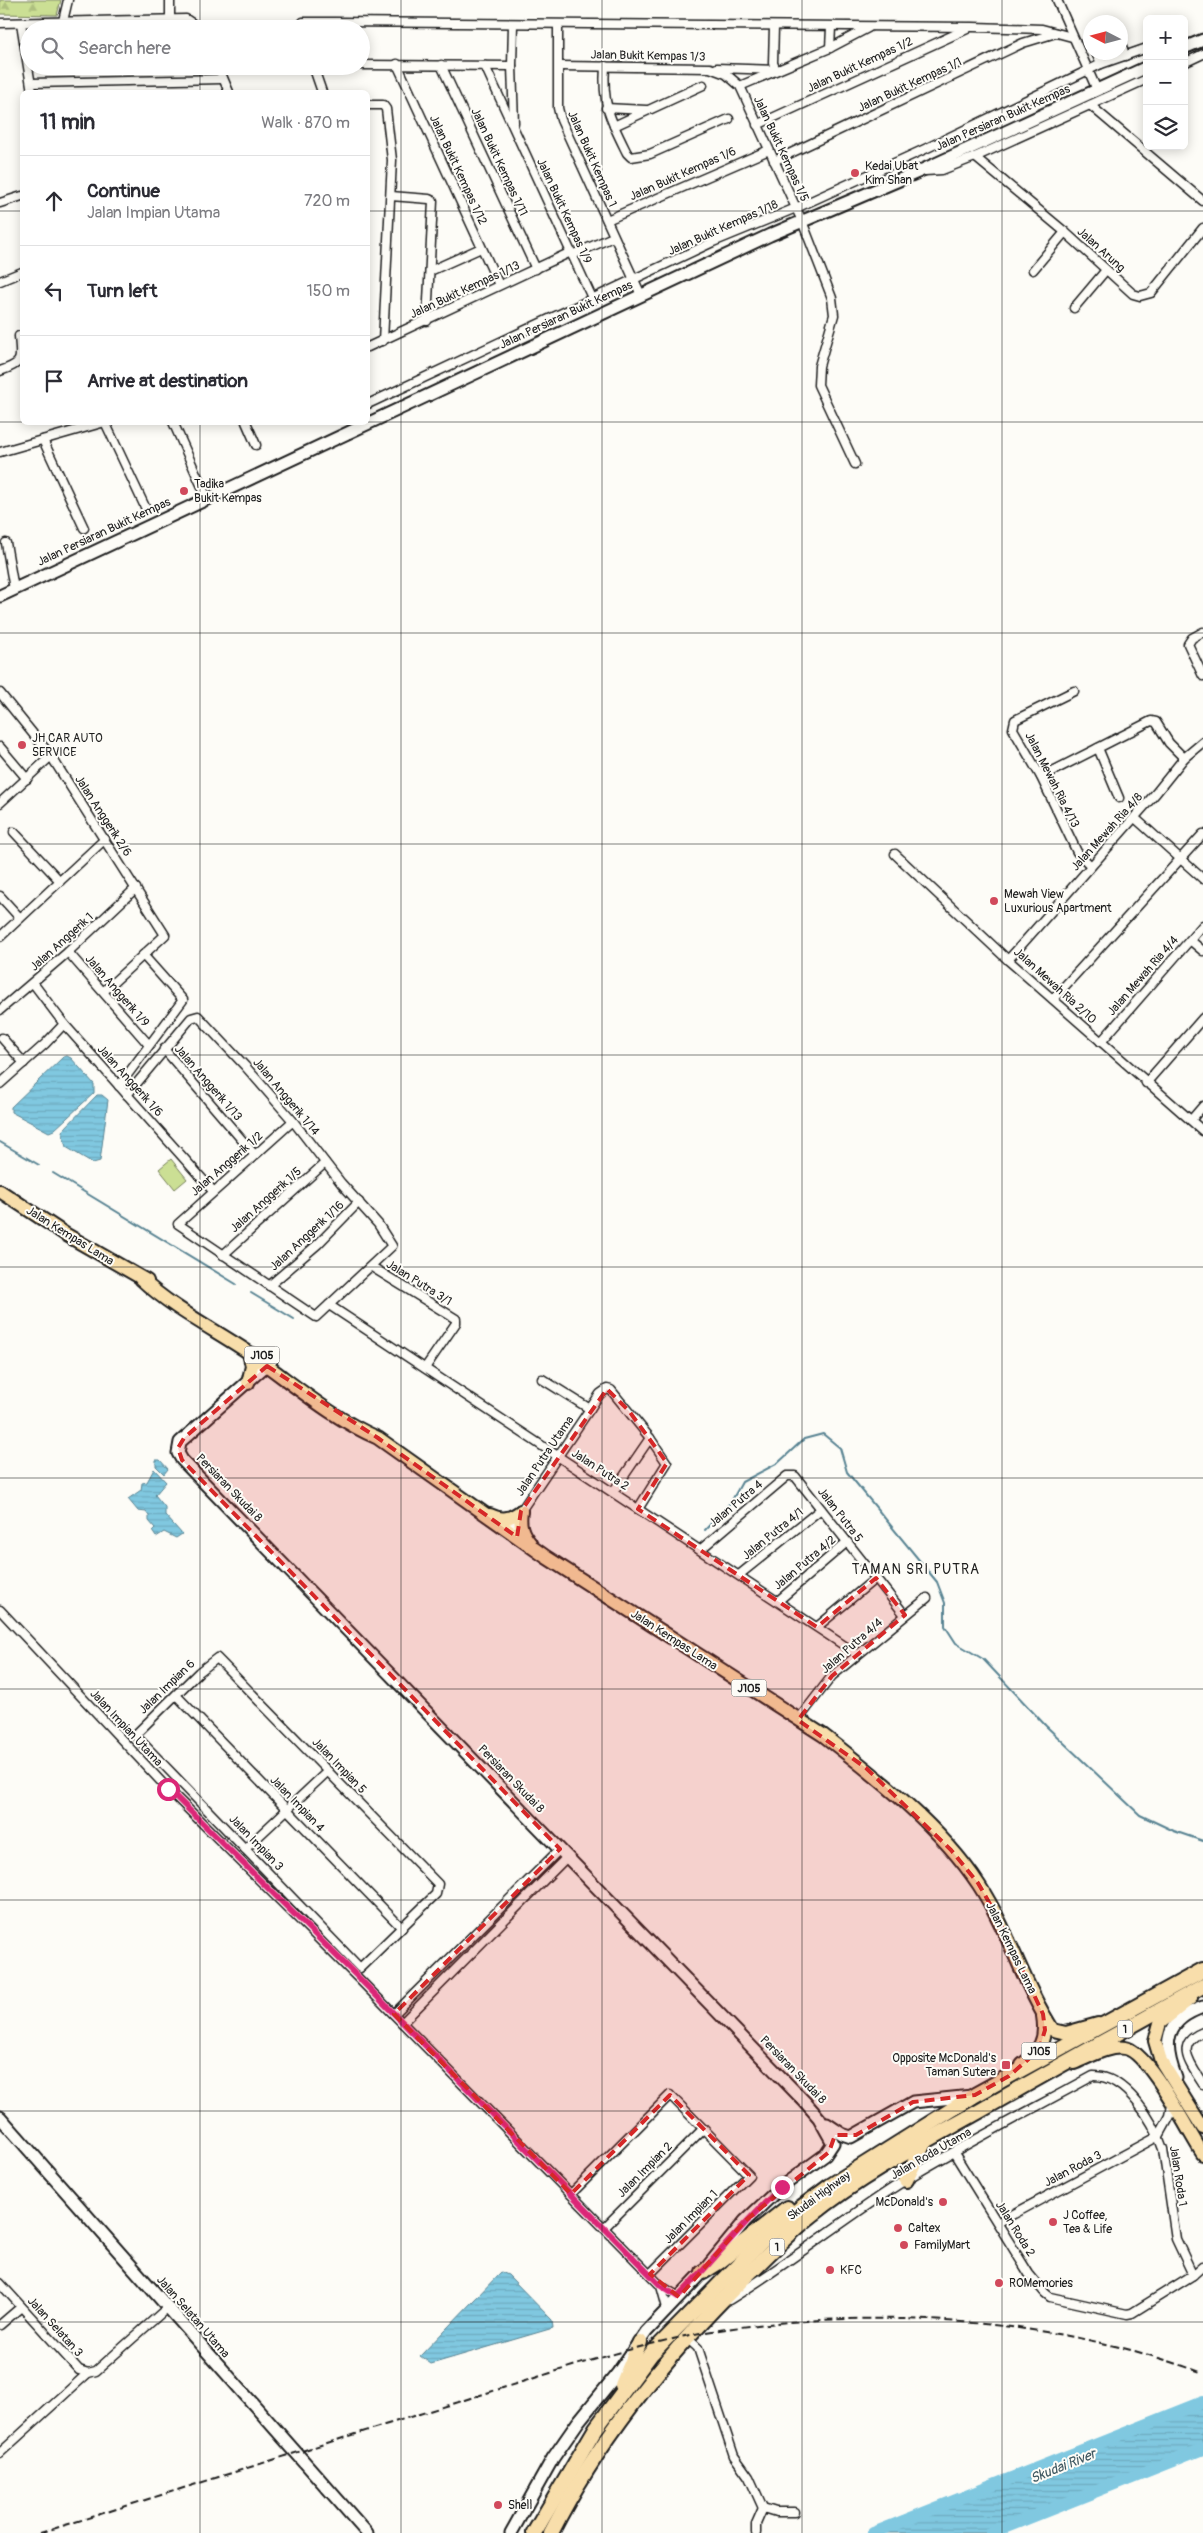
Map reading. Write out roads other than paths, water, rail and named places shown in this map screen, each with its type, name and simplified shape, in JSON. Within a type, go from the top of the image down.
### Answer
[{"type":"highway","name":"Skudai Highway","points":[[534,2533],[572,2466],[618,2397],[651,2354],[674,2328],[763,2240],[799,2209],[830,2186],[975,2096],[1203,1970]]},
{"type":"highway","name":"Skudai Highway","points":[[551,2533],[584,2473],[621,2419],[686,2337],[812,2215],[858,2182],[924,2143],[1203,1987]]},
{"type":"highway","points":[[906,2180],[924,2143]]},
{"type":"highway","points":[[703,2272],[719,2262],[795,2203],[830,2186]]},
{"type":"highway","points":[[618,2397],[640,2342]]},
{"type":"main road","name":"Jalan Kempas Lama","points":[[0,1191],[371,1427],[378,1438],[546,1557],[823,1735],[866,1768],[918,1816],[951,1850],[978,1883],[998,1918],[1043,2014],[1053,2030],[1062,2033],[1108,2021]]},
{"type":"main road","name":"Jalan Kempas Lama","points":[[141,1279],[174,1304],[249,1353],[269,1363]]},
{"type":"main road","points":[[248,1383],[252,1366],[249,1353]]},
{"type":"main road","points":[[458,1495],[498,1518],[511,1518],[521,1511]]},
{"type":"main road","points":[[521,1511],[520,1522],[522,1532],[546,1557]]},
{"type":"main road","points":[[1203,1987],[1160,2023],[1154,2041],[1161,2062],[1203,2128]]},
{"type":"main road","name":"Jalan Kempas Lama","points":[[1009,2076],[1039,2050],[1044,2038],[1043,2014]]},
{"type":"main road","points":[[1048,2072],[1115,2048],[1125,2048],[1142,2057],[1151,2067],[1203,2154]]},
{"type":"street","points":[[63,20],[68,0]]},
{"type":"street","points":[[170,0],[170,19]]},
{"type":"street","points":[[1057,0],[1096,90]]},
{"type":"street","points":[[116,20],[188,20]]},
{"type":"street","points":[[0,23],[20,23]]},
{"type":"street","points":[[370,23],[869,28],[973,27],[1042,29],[1072,36]]},
{"type":"street","name":"Jalan Bukit Kempas 1/9","points":[[513,24],[512,66],[515,130]]},
{"type":"street","name":"Jalan Bukit Kempas 1","points":[[558,25],[558,108],[561,120],[641,295]]},
{"type":"street","points":[[774,27],[773,63],[776,70]]},
{"type":"street","points":[[830,48],[831,27]]},
{"type":"street","points":[[932,27],[932,44]]},
{"type":"street","name":"Jalan Bukit Kempas 1/2","points":[[758,125],[932,44],[973,27]]},
{"type":"street","points":[[740,86],[830,48],[869,28]]},
{"type":"street","points":[[1020,28],[1023,43]]},
{"type":"street","name":"Jalan Bukit Kempas 1/1","points":[[774,161],[1023,43],[1056,33]]},
{"type":"street","points":[[1188,47],[1203,40]]},
{"type":"street","points":[[1188,47],[1202,56]]},
{"type":"street","name":"Jalan Bukit Kempas 1/18","points":[[1128,55],[1143,49]]},
{"type":"street","points":[[1188,61],[1202,56]]},
{"type":"street","points":[[1099,60],[1101,64]]},
{"type":"street","name":"Jalan Bukit Kempas 1/18","points":[[370,403],[634,281],[713,242],[796,208],[1112,60]]},
{"type":"street","name":"Jalan Bukit Kempas 1/12","points":[[397,64],[499,285]]},
{"type":"street","points":[[370,65],[512,66]]},
{"type":"street","name":"Jalan Bukit Kempas 1/11","points":[[442,65],[536,269]]},
{"type":"street","name":"Jalan Bukit Kempas 1/9","points":[[485,66],[593,300]]},
{"type":"street","name":"Jalan Bukit Kempas 1/3","points":[[558,66],[710,68],[726,74],[740,86]]},
{"type":"street","points":[[605,66],[603,90],[606,108],[627,153],[638,158],[728,119]]},
{"type":"street","points":[[710,68],[776,70]]},
{"type":"street","name":"Jalan Persiaran Bukit Kempas","points":[[370,420],[802,221],[918,172],[1143,69]]},
{"type":"street","points":[[30,75],[32,90]]},
{"type":"street","points":[[221,75],[228,90]]},
{"type":"street","points":[[316,75],[321,90]]},
{"type":"street","points":[[31,83],[223,80]]},
{"type":"street","points":[[918,172],[942,170],[975,157],[1143,81]]},
{"type":"street","points":[[614,126],[703,85]]},
{"type":"street","name":"Jalan Bukit Kempas 1/5","points":[[740,86],[802,221],[832,298],[834,315],[819,366],[818,385],[855,464]]},
{"type":"street","points":[[370,105],[383,105],[388,115],[392,160],[392,196],[383,341]]},
{"type":"street","points":[[1090,105],[1203,201]]},
{"type":"street","points":[[606,108],[647,110]]},
{"type":"street","name":"Jalan Bukit Kempas 1/6","points":[[607,220],[769,150]]},
{"type":"street","name":"Jalan Arung","points":[[975,157],[1065,232],[1133,294],[1140,296],[1151,292],[1203,228]]},
{"type":"street","points":[[392,196],[429,198],[433,201],[427,321]]},
{"type":"street","points":[[0,203],[20,197]]},
{"type":"street","points":[[1033,270],[1065,232]]},
{"type":"street","name":"Jalan Bukit Kempas 1/13","points":[[370,346],[427,321],[499,285],[613,237]]},
{"type":"street","points":[[430,270],[481,248]]},
{"type":"street","points":[[1074,308],[1106,270]]},
{"type":"street","points":[[0,281],[20,273]]},
{"type":"street","points":[[0,372],[17,365],[20,360],[19,336]]},
{"type":"street","points":[[0,452],[95,425]]},
{"type":"street","points":[[106,425],[146,509]]},
{"type":"street","points":[[174,425],[208,498]]},
{"type":"street","points":[[247,425],[256,445]]},
{"type":"street","name":"Jalan Persiaran Bukit Kempas","points":[[0,596],[360,425]]},
{"type":"street","points":[[43,440],[84,528]]},
{"type":"street","points":[[6,543],[14,589]]},
{"type":"street","points":[[1203,632],[1192,638],[1188,644],[1203,676]]},
{"type":"street","name":"Jalan Mewah Ria 4/13","points":[[1074,691],[1015,720],[1013,726],[1041,777],[1076,852],[1091,866]]},
{"type":"street","name":"Jalan Anggerik 2/6","points":[[0,693],[51,756],[165,935],[143,955]]},
{"type":"street","points":[[1041,777],[1151,721],[1156,722],[1169,743],[1184,758]]},
{"type":"street","name":"Jalan Mewah Ria 4/8","points":[[1008,960],[1135,818],[1184,758],[1203,742]]},
{"type":"street","points":[[0,747],[26,779]]},
{"type":"street","points":[[1098,748],[1119,798]]},
{"type":"street","points":[[0,803],[51,756]]},
{"type":"street","points":[[1135,818],[1203,879]]},
{"type":"street","points":[[14,832],[60,881]]},
{"type":"street","points":[[1053,999],[1203,834]]},
{"type":"street","points":[[0,937],[105,839]]},
{"type":"street","name":"Jalan Mewah Ria 2/10","points":[[895,854],[1008,960],[1203,1131]]},
{"type":"street","name":"Jalan Anggerik 1","points":[[0,1010],[68,952],[136,888]]},
{"type":"street","points":[[0,896],[20,918]]},
{"type":"street","name":"Jalan Mewah Ria 4/4","points":[[1101,1042],[1203,925]]},
{"type":"street","points":[[1190,940],[1203,951]]},
{"type":"street","name":"Jalan Anggerik 1/9","points":[[68,952],[104,991],[149,1045]]},
{"type":"street","points":[[104,991],[143,955],[182,997],[181,1005],[119,1086]]},
{"type":"street","name":"Jalan Anggerik 1/6","points":[[33,983],[64,1024],[213,1191]]},
{"type":"street","name":"Jalan Anggerik 1/14","points":[[164,1049],[190,1018],[198,1016],[246,1066],[293,1121],[391,1244],[391,1249],[372,1266]]},
{"type":"street","points":[[1146,1082],[1203,1018]]},
{"type":"street","points":[[1,1081],[24,1063],[64,1024]]},
{"type":"street","points":[[2,1038],[24,1063]]},
{"type":"street","points":[[127,1095],[164,1049]]},
{"type":"street","name":"Jalan Anggerik 1/13","points":[[164,1049],[254,1154]]},
{"type":"street","points":[[1191,1120],[1203,1106]]},
{"type":"street","name":"Jalan Anggerik 1/2","points":[[223,1255],[178,1224],[293,1121]]},
{"type":"street","name":"Jalan Anggerik 1/5","points":[[223,1255],[325,1162]]},
{"type":"street","name":"Jalan Anggerik 1/16","points":[[269,1286],[318,1244],[356,1199]]},
{"type":"street","points":[[223,1255],[316,1317],[372,1266]]},
{"type":"street","name":"Jalan Putra 3/1","points":[[372,1266],[456,1319],[456,1323],[425,1368]]},
{"type":"street","name":"Jalan Putra 2","points":[[330,1305],[858,1654]]},
{"type":"street","points":[[248,1383],[269,1363]]},
{"type":"street","points":[[542,1379],[590,1409]]},
{"type":"street","name":"Persiaran Skudai 8","points":[[248,1383],[180,1442],[178,1453],[182,1460],[819,2118]]},
{"type":"street","name":"Jalan Putra Utama","points":[[508,1530],[600,1394],[607,1389],[611,1390],[650,1438]]},
{"type":"street","points":[[613,1492],[650,1438],[666,1461],[667,1466],[638,1509]]},
{"type":"street","name":"Jalan Putra 5","points":[[791,1476],[821,1509],[905,1614]]},
{"type":"street","name":"Jalan Putra 4","points":[[700,1550],[791,1476]]},
{"type":"street","name":"Jalan Putra 4/1","points":[[738,1575],[821,1509]]},
{"type":"street","name":"Jalan Putra 4/2","points":[[778,1601],[847,1542]]},
{"type":"street","points":[[818,1627],[876,1578]]},
{"type":"street","name":"Jalan Putra 4/4","points":[[798,1720],[832,1676],[905,1614],[927,1598]]},
{"type":"street","name":"Jalan Impian Utama","points":[[0,1610],[168,1789],[394,2014],[661,2286],[678,2297]]},
{"type":"street","name":"Jalan Impian 6","points":[[134,1735],[217,1658]]},
{"type":"street","name":"Jalan Impian 5","points":[[217,1658],[436,1880],[438,1884],[436,1894],[402,1928]]},
{"type":"street","name":"Jalan Impian 4","points":[[176,1695],[402,1928]]},
{"type":"street","name":"Jalan Impian 3","points":[[134,1735],[360,1968],[402,1928]]},
{"type":"street","points":[[245,1849],[328,1770]]},
{"type":"street","points":[[394,2014],[563,1853]]},
{"type":"street","points":[[402,2023],[472,1954],[563,1853]]},
{"type":"street","points":[[464,1946],[480,1961]]},
{"type":"street","points":[[1185,2098],[1170,2063],[1168,2040],[1178,2020],[1185,2014],[1203,2006]]},
{"type":"street","points":[[1203,2032],[1194,2036],[1187,2045],[1186,2053],[1203,2084]]},
{"type":"street","name":"Jalan Roda Utama","points":[[710,2312],[805,2252],[858,2211],[906,2180],[1093,2076],[1107,2078],[1125,2090],[1142,2110],[1159,2136]]},
{"type":"street","points":[[571,2194],[670,2095],[703,2129]]},
{"type":"street","points":[[819,2118],[842,2134],[850,2137],[913,2102],[975,2096]]},
{"type":"street","points":[[1159,2136],[1170,2116],[1172,2105]]},
{"type":"street","name":"Jalan Selatan Utama","points":[[0,2117],[367,2533]]},
{"type":"street","points":[[511,2533],[553,2458],[667,2308],[703,2272],[745,2221],[782,2187],[832,2147],[832,2137],[819,2118]]},
{"type":"street","name":"Jalan Impian 1","points":[[650,2274],[749,2175],[703,2129]]},
{"type":"street","name":"Jalan Impian 2","points":[[604,2228],[703,2129]]},
{"type":"street","name":"Jalan Roda 3","points":[[999,2222],[1159,2136]]},
{"type":"street","name":"Jalan Roda 1","points":[[1159,2136],[1163,2149],[1176,2239],[1193,2275]]},
{"type":"street","name":"Jalan Roda 2","points":[[954,2152],[1030,2274],[1050,2296],[1127,2314],[1193,2275],[1203,2266]]},
{"type":"street","name":"Jalan Selatan 3","points":[[0,2283],[79,2370],[88,2373],[96,2371],[167,2308]]},
{"type":"street","name":"Jalan Impian Utama","points":[[661,2286],[667,2308]]},
{"type":"street","points":[[0,2325],[21,2307]]},
{"type":"street","points":[[686,2337],[698,2348],[734,2456],[749,2476],[763,2508],[756,2524],[756,2533]]},
{"type":"street","points":[[0,2453],[88,2373]]},
{"type":"street","points":[[763,2508],[776,2512],[795,2512]]},
{"type":"water","points":[[67,1056],[94,1084],[94,1093],[54,1130],[49,1132],[11,1112],[11,1107],[63,1057]]},
{"type":"water","points":[[97,1095],[102,1095],[108,1100],[100,1161],[93,1163],[66,1147],[62,1131]]},
{"type":"water","points":[[156,1460],[160,1460],[168,1469],[164,1474],[156,1466]]},
{"type":"water","points":[[154,1469],[166,1482],[155,1495],[165,1507],[165,1515],[182,1534],[176,1538],[164,1532],[156,1537],[152,1531],[155,1528],[149,1521],[149,1516],[146,1512],[138,1511],[128,1499],[141,1490],[142,1483],[147,1482]]},
{"type":"water","points":[[501,2272],[508,2275],[552,2320],[553,2328],[431,2364],[420,2356]]},
{"type":"water","name":"Skudai River","points":[[1203,2402],[1203,2449],[991,2533],[873,2533]]},
{"type":"waterway","points":[[0,1142],[39,1165]]},
{"type":"waterway","points":[[53,1173],[236,1284]]},
{"type":"waterway","points":[[251,1293],[294,1319]]},
{"type":"waterway","points":[[705,1530],[731,1502],[742,1482],[778,1463],[804,1439],[823,1434],[840,1448],[847,1472],[937,1582],[945,1603],[945,1626],[956,1643],[983,1659],[1046,1726],[1140,1815],[1174,1831],[1203,1841]]},
{"type":"waterway","name":"Skudai River","points":[[873,2533],[1203,2402]]},
{"type":"waterway","points":[[991,2533],[1203,2449]]},
{"type":"railway","points":[[40,2533],[576,2365],[653,2343],[700,2333],[761,2325],[824,2320],[889,2319],[954,2322],[1019,2328],[1083,2339],[1145,2354],[1203,2373]]},
{"type":"place","name":"Kedai Ubat Kim Shan","points":[[855,173]]},
{"type":"place","name":"Tadika Bukit Kempas","points":[[184,491]]},
{"type":"place","name":"JH CAR AUTO SERVICE","points":[[22,745]]},
{"type":"place","name":"Mewah View Luxurious Apartment","points":[[994,901]]},
{"type":"place","name":"Opposite McDonald's Taman Sutera","points":[[1006,2065]]},
{"type":"place","name":"McDonald's","points":[[943,2202]]},
{"type":"place","name":"J Coffee, Tea & Life","points":[[1053,2222]]},
{"type":"place","name":"Caltex","points":[[898,2228]]},
{"type":"place","name":"FamilyMart","points":[[904,2245]]},
{"type":"place","name":"KFC","points":[[830,2270]]},
{"type":"place","name":"ROMemories","points":[[999,2283]]},
{"type":"place","name":"Shell","points":[[498,2505]]},
{"type":"district","name":"TAMAN SRI PUTRA","points":[[916,1569]]}]
